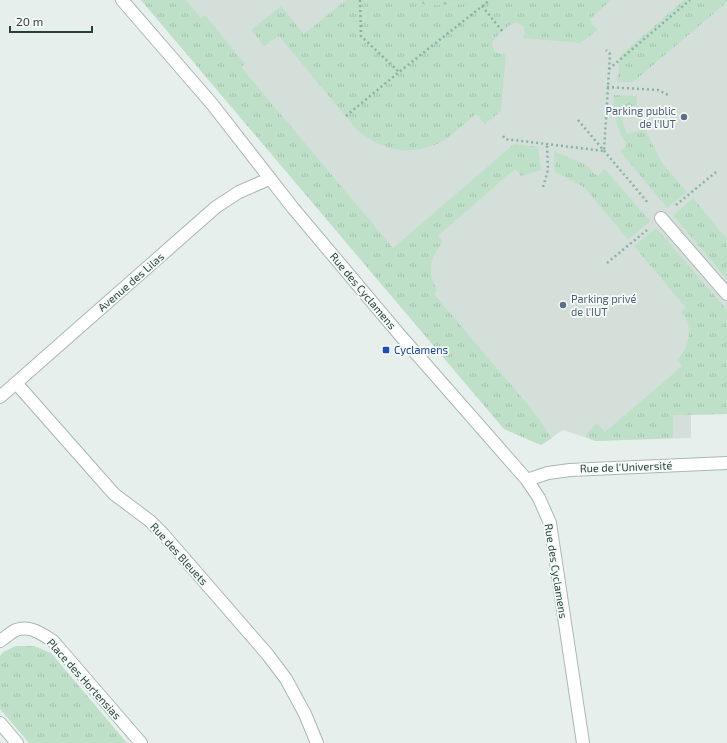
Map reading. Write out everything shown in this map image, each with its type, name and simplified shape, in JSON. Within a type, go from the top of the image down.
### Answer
[{"type":"street","name":"Rue des Cyclamens","points":[[122,0],[212,104],[293,208],[399,334],[527,480],[539,498],[550,523],[583,743]]},
{"type":"street","name":"Avenue des Lilas","points":[[0,397],[216,207],[239,192],[270,179]]},
{"type":"street","points":[[661,218],[727,294]]},
{"type":"street","name":"Rue des Bleuets","points":[[16,383],[114,494],[150,521],[163,534],[268,655],[286,679],[305,714],[317,743]]},
{"type":"street","name":"Rue de l'Université","points":[[527,480],[570,470],[727,463]]},
{"type":"street","name":"Place des Hortensias","points":[[0,641],[16,630],[28,629],[39,632],[53,641],[141,743]]},
{"type":"street","points":[[0,723],[17,743]]},
{"type":"path","points":[[360,0],[361,36],[399,72]]},
{"type":"path","points":[[346,116],[490,0]]},
{"type":"path","points":[[608,69],[690,0]]},
{"type":"path","points":[[482,6],[503,32]]},
{"type":"path","points":[[604,151],[610,54],[606,50]]},
{"type":"path","points":[[607,87],[658,90],[670,96]]},
{"type":"path","points":[[578,120],[661,218]]},
{"type":"path","points":[[503,136],[505,139],[604,151]]},
{"type":"path","points":[[543,187],[548,170],[546,143]]},
{"type":"shaded area","points":[[141,0],[727,0],[727,414],[691,415],[691,438],[596,441],[563,430],[541,445],[504,429]]},
{"type":"green space","points":[[141,0],[186,0],[201,18],[205,15],[245,64],[241,67],[393,248],[514,144],[538,147],[541,170],[521,176],[515,169],[438,236],[443,241],[432,259],[431,276],[437,290],[434,294],[534,412],[552,438],[541,445],[504,429]]},
{"type":"green space","points":[[346,0],[413,0],[426,5],[466,4],[467,0],[611,0],[589,20],[598,30],[580,43],[523,38],[525,34],[524,27],[516,23],[509,26],[492,43],[494,51],[500,54],[506,53],[501,111],[485,124],[476,114],[451,135],[436,145],[409,151],[382,145],[373,141],[357,130],[279,36],[264,46],[251,30],[281,6],[304,34]]},
{"type":"green space","points":[[413,0],[467,0],[466,4],[426,5]]},
{"type":"green space","points":[[684,0],[727,0],[727,2],[633,82],[617,82],[620,56]]},
{"type":"green space","points":[[614,95],[637,96],[637,105],[619,111],[627,134],[645,129],[662,163],[687,192],[667,208],[620,151],[627,145],[616,121]]},
{"type":"green space","points":[[554,151],[586,165],[597,176],[605,169],[650,221],[628,240],[585,188],[555,172]]},
{"type":"green space","points":[[693,198],[727,239],[727,279],[673,215]]},
{"type":"green space","points":[[656,228],[727,310],[727,414],[673,415],[673,438],[596,441],[586,437],[588,432],[597,423],[605,432],[682,366],[677,360],[681,356],[688,342],[689,331],[687,321],[681,312],[686,308],[634,246]]},
{"type":"green space","points":[[16,646],[34,646],[51,653],[127,743],[29,743],[0,709],[0,656],[3,652]]},
{"type":"place","name":"Parking public de l'IUT","points":[[684,117]]},
{"type":"place","name":"Parking privé de l'IUT","points":[[563,305]]},
{"type":"place","name":"Cyclamens","points":[[386,350]]}]
